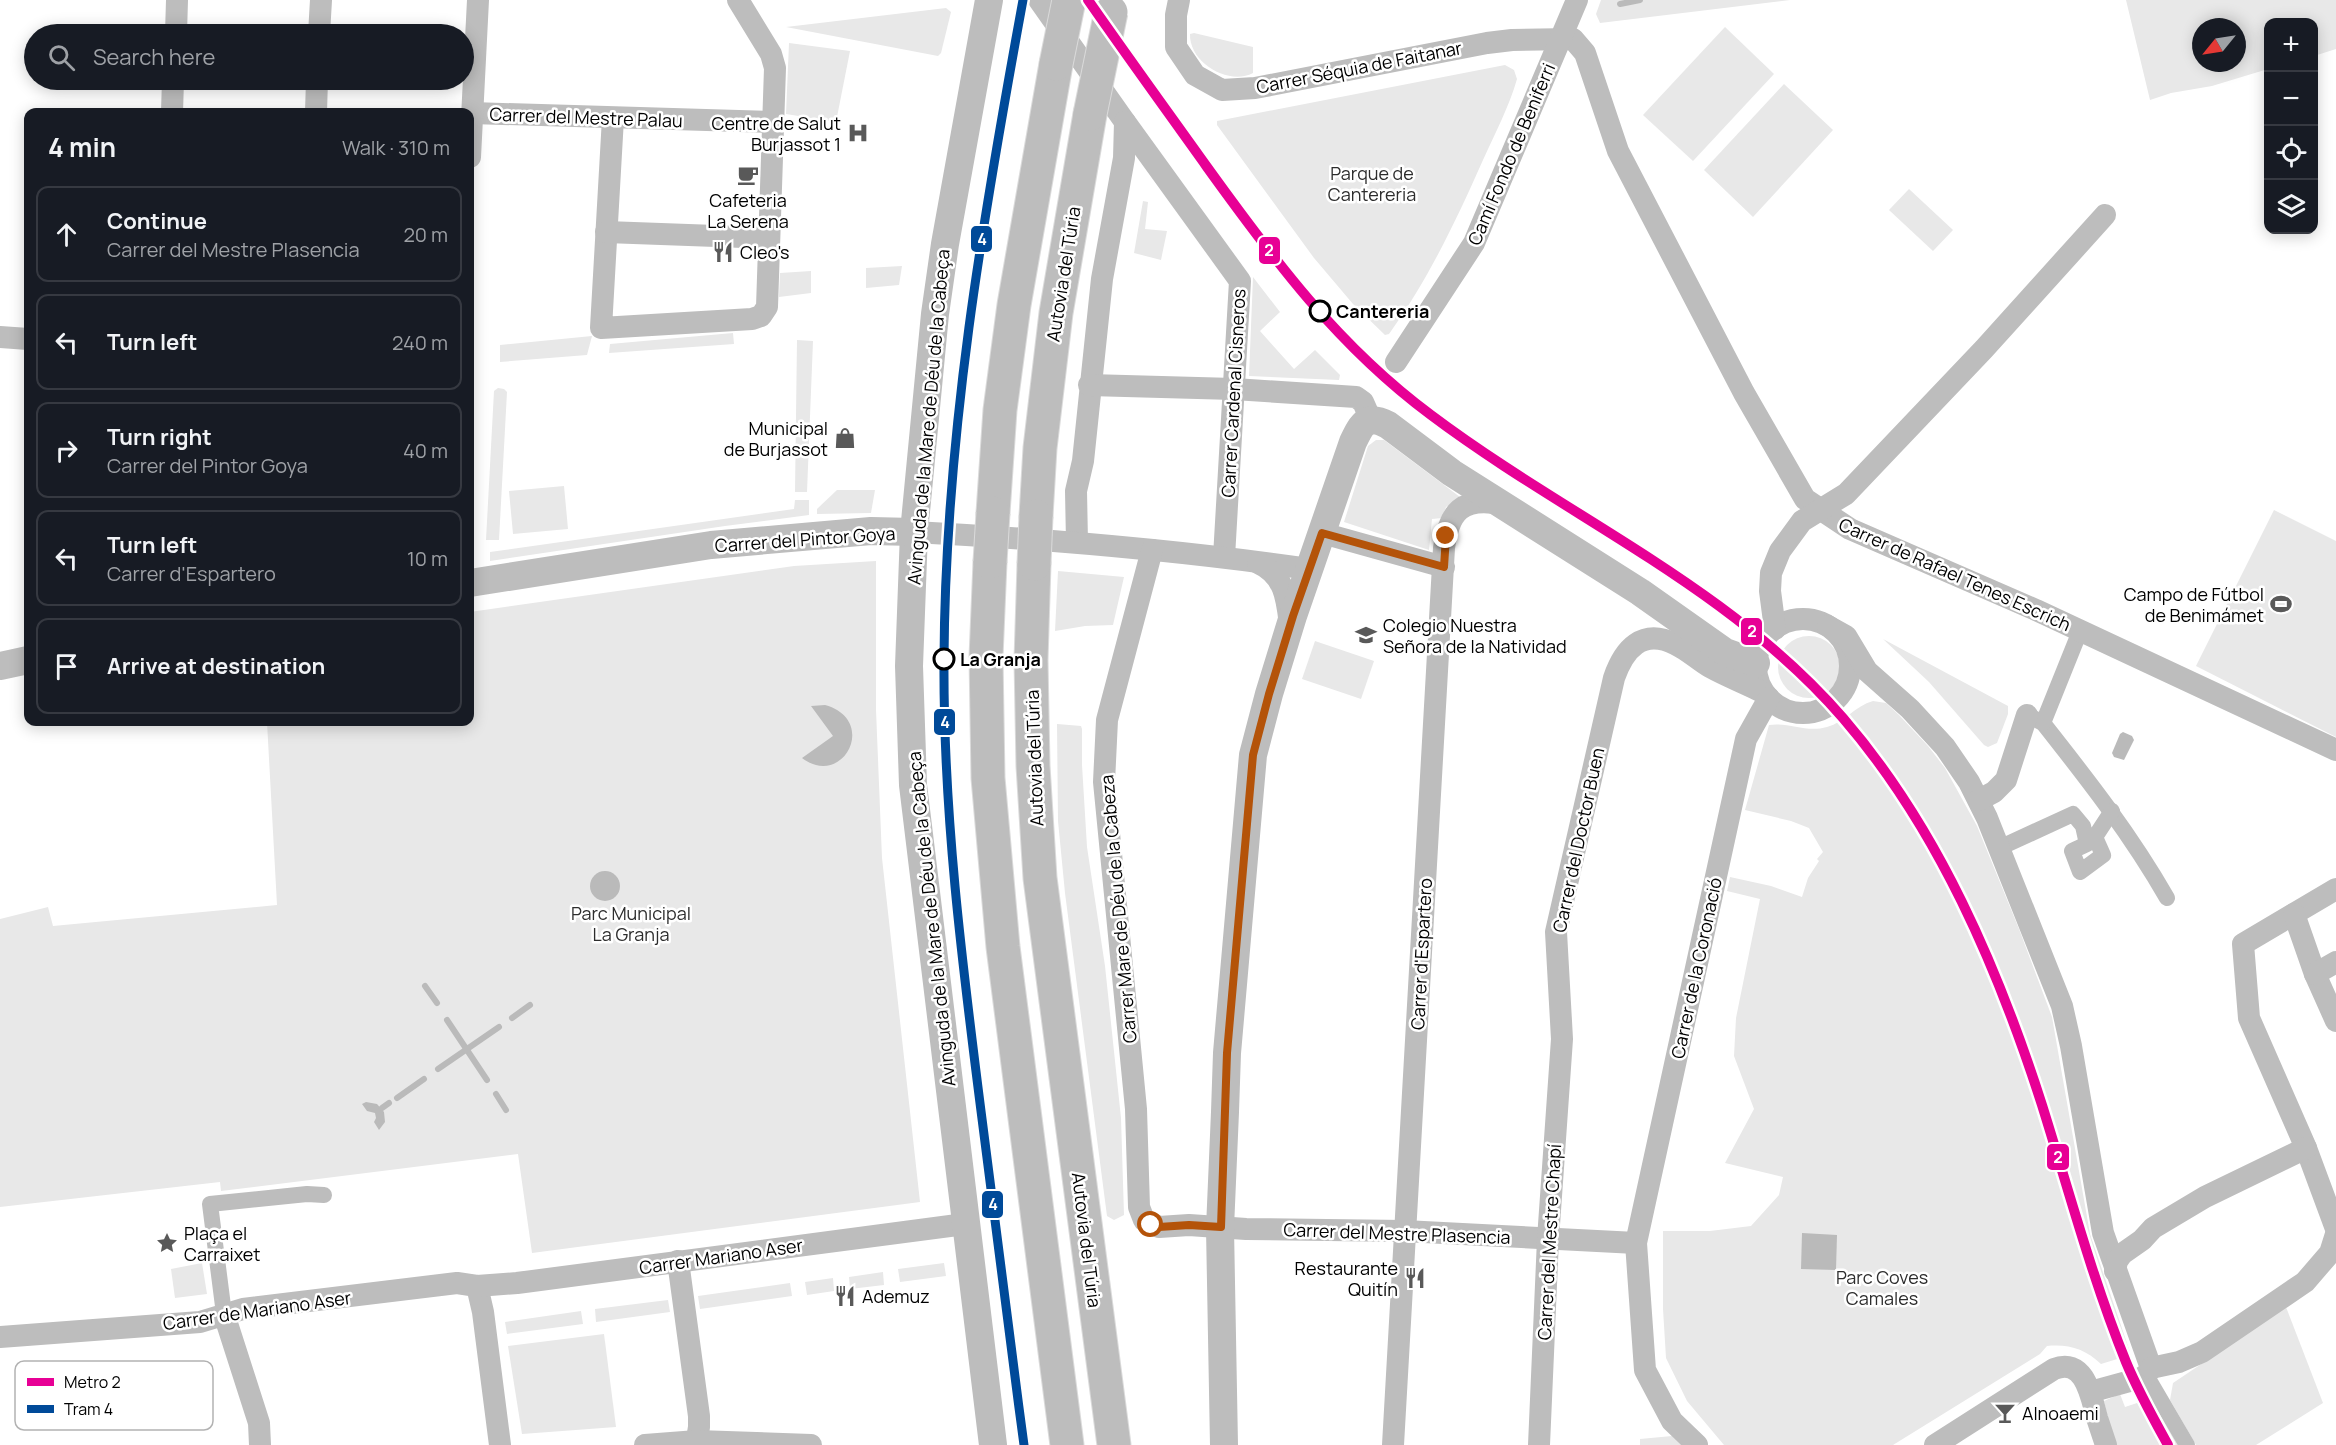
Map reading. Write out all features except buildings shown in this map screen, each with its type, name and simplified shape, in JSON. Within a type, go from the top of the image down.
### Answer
[{"type":"highway","points":[[1067,1445],[1004,947],[990,800],[986,657],[1000,411],[1026,230],[1068,0]]},
{"type":"highway","name":"Autovia del Túria","points":[[1113,6],[1090,114],[1056,313],[1040,448],[1031,660],[1033,754],[1040,878],[1114,1445]]},
{"type":"street","points":[[176,24],[177,0]]},
{"type":"street","points":[[320,24],[321,0]]},
{"type":"street","points":[[474,75],[478,0]]},
{"type":"street","points":[[613,118],[601,328],[753,319],[761,316],[767,307],[774,68],[771,54],[738,0]]},
{"type":"street","points":[[1039,0],[1125,122],[1124,158],[1102,279],[1089,385],[1083,461],[1074,504],[1077,542]]},
{"type":"street","name":"Carrer Séquia de Faitanar","points":[[1179,0],[1176,15],[1176,47],[1195,75],[1222,90],[1256,88],[1487,43],[1560,38]]},
{"type":"street","name":"Camí Fondo de Beniferri","points":[[1396,362],[1474,243],[1577,0]]},
{"type":"street","name":"Avinguda de la Mare de Déu de la Cabeça","points":[[986,7],[935,314],[914,532],[909,666],[913,785],[993,1445]]},
{"type":"street","points":[[1560,38],[1573,39],[1585,52],[1618,151],[1744,393],[1806,499],[1819,511],[1802,521],[1780,551],[1771,573],[1770,591],[1775,629]]},
{"type":"street","points":[[172,108],[173,90]]},
{"type":"street","points":[[316,108],[317,90]]},
{"type":"street","points":[[472,108],[473,90]]},
{"type":"street","name":"Carrer del Mestre Palau","points":[[474,113],[773,122]]},
{"type":"street","name":"Carrer Cardenal Cisneros","points":[[1125,122],[1240,281],[1224,557]]},
{"type":"street","name":"Carrer de Rafael Tenes Escrich","points":[[2106,214],[1984,349],[1846,494],[1819,511],[1850,529],[2080,631],[2336,750]]},
{"type":"street","points":[[606,232],[768,238]]},
{"type":"street","points":[[0,337],[24,339]]},
{"type":"street","points":[[1089,385],[1234,389],[1356,397],[1363,402],[1371,420]]},
{"type":"street","points":[[1225,1444],[1221,1227],[1227,1053],[1250,778],[1257,735],[1290,626],[1353,442],[1360,428],[1371,420],[1378,420],[1388,425],[1452,473],[1640,592],[1725,652],[1756,663]]},
{"type":"street","name":"Carrer d'Espartero","points":[[1392,1445],[1446,536],[1454,514],[1466,505],[1475,502],[1501,504]]},
{"type":"street","name":"Carrer del Pintor Goya","points":[[474,582],[711,545],[871,531],[1077,542],[1251,560],[1309,569]]},
{"type":"street","points":[[1322,533],[1444,567]]},
{"type":"street","name":"Carrer Mare de Déu de la Cabeza","points":[[1152,550],[1107,720],[1104,782],[1135,1099],[1139,1207],[1144,1221],[1159,1227]]},
{"type":"street","name":"Carrer del Pintor Goya","points":[[1251,560],[1270,570],[1279,579],[1287,601],[1290,626]]},
{"type":"street","points":[[1770,591],[1797,619]]},
{"type":"street","points":[[1828,626],[1839,636],[1847,649],[1850,663],[1849,678],[1843,691],[1833,702],[1820,709],[1806,712],[1791,711],[1767,695],[1758,679],[1756,663],[1760,647],[1769,633],[1781,624],[1797,619],[1813,620],[1828,626],[1846,636],[1867,671],[1928,727],[1957,764],[1979,800],[2051,974],[2067,1024],[2097,1206],[2115,1271],[2148,1371],[2187,1445]]},
{"type":"street","points":[[1979,800],[1994,792],[2006,780],[2080,631]]},
{"type":"street","name":"Carrer del Doctor Buen","points":[[1562,1039],[1556,932],[1614,678],[1621,658],[1630,647],[1647,639],[1661,639],[1676,644],[1711,667],[1767,695]]},
{"type":"street","points":[[0,666],[24,661]]},
{"type":"street","name":"Carrer de la Coronació","points":[[1697,1445],[1672,1421],[1645,1370],[1636,1243],[1746,739],[1767,695]]},
{"type":"street","points":[[2035,719],[2112,812],[2141,853],[2167,898]]},
{"type":"street","points":[[2000,848],[2073,814],[2083,826],[2087,844],[2072,851],[2080,872],[2103,855],[2095,837],[2112,812]]},
{"type":"street","points":[[2090,1392],[2202,1352],[2305,1282],[2330,1253],[2336,1231],[2306,1148],[2249,1018],[2243,944],[2336,890]]},
{"type":"street","points":[[2294,914],[2314,974],[2336,1021]]},
{"type":"street","points":[[2314,974],[2336,962]]},
{"type":"street","name":"Carrer del Mestre Chapí","points":[[1539,1445],[1548,1239],[1562,1039]]},
{"type":"street","points":[[2115,1271],[2117,1261],[2122,1254],[2142,1240],[2152,1228],[2205,1197],[2306,1148]]},
{"type":"street","points":[[260,1445],[259,1423],[224,1314],[210,1204],[307,1194],[324,1195]]},
{"type":"street","name":"Carrer Mariano Aser","points":[[477,1286],[517,1283],[965,1224]]},
{"type":"street","name":"Carrer del Mestre Plasencia","points":[[1159,1227],[1189,1225],[1404,1231],[1636,1243]]},
{"type":"street","points":[[678,1261],[699,1416],[696,1443]]},
{"type":"street","name":"Carrer de Mariano Aser","points":[[0,1337],[200,1322],[243,1309],[457,1283],[477,1286]]},
{"type":"street","points":[[477,1286],[483,1312],[500,1445]]},
{"type":"street","points":[[1935,1445],[2060,1366],[2073,1367],[2079,1371],[2090,1392],[2106,1445]]},
{"type":"street","points":[[645,1445],[696,1443],[811,1445]]},
{"type":"green space","points":[[1601,0],[1790,0],[1600,23],[1596,14]]},
{"type":"green space","points":[[2126,0],[2336,0],[2336,49],[2318,55],[2318,18],[2264,18],[2264,70],[2212,86],[2171,93],[2150,100]]},
{"type":"green space","points":[[946,8],[951,12],[941,53],[938,56],[786,27]]},
{"type":"green space","points":[[1725,27],[1774,74],[1693,161],[1643,115]]},
{"type":"green space","points":[[1190,34],[1253,47],[1253,73],[1243,76],[1222,74],[1203,63],[1191,45]]},
{"type":"green space","points":[[789,43],[850,51],[836,122],[786,114]]},
{"type":"green space","name":"Parque de Cantereria","points":[[1505,65],[1514,70],[1517,79],[1502,120],[1440,250],[1417,292],[1389,334],[1385,335],[1353,304],[1314,258],[1217,125],[1217,121]]},
{"type":"green space","points":[[1784,84],[1833,130],[1753,217],[1704,170]]},
{"type":"green space","points":[[1909,189],[1953,230],[1933,251],[1889,210]]},
{"type":"green space","points":[[1143,201],[1148,202],[1145,229],[1167,231],[1161,260],[1134,253]]},
{"type":"green space","points":[[902,266],[899,285],[866,288],[866,268]]},
{"type":"green space","points":[[811,271],[811,293],[779,297],[780,273]]},
{"type":"green space","points":[[1253,277],[1280,312],[1260,331],[1294,369],[1315,350],[1340,375],[1339,380],[1249,376]]},
{"type":"green space","points":[[733,333],[734,344],[609,353],[610,344]]},
{"type":"green space","points":[[592,336],[587,355],[500,362],[500,345]]},
{"type":"green space","points":[[797,340],[813,341],[807,492],[795,492]]},
{"type":"green space","points":[[498,388],[507,392],[499,540],[486,540],[494,391]]},
{"type":"green space","points":[[1376,440],[1384,440],[1460,497],[1446,507],[1442,518],[1432,519],[1429,550],[1344,522],[1368,446]]},
{"type":"green space","points":[[564,486],[568,529],[513,534],[509,491]]},
{"type":"green space","points":[[837,490],[875,490],[871,513],[817,514],[817,509]]},
{"type":"green space","points":[[795,500],[809,500],[809,515],[490,561],[490,552],[794,509]]},
{"type":"green space","name":"Campo de Fútbol de Benimámet","points":[[2274,510],[2336,541],[2336,737],[2196,666]]},
{"type":"green space","name":"Parc Municipal La Granja","points":[[876,561],[876,710],[882,858],[920,1202],[532,1253],[518,1154],[221,1191],[220,1182],[0,1207],[0,919],[48,907],[53,926],[277,905],[267,726],[474,726],[474,611],[794,566]]},
{"type":"green space","points":[[1058,571],[1124,577],[1113,625],[1085,626],[1055,631]]},
{"type":"green space","points":[[1809,636],[1821,638],[1831,645],[1838,655],[1840,667],[1838,679],[1831,689],[1821,696],[1809,698],[1797,696],[1787,689],[1780,679],[1778,667],[1780,655],[1787,645],[1797,638]]},
{"type":"green space","points":[[1883,639],[2008,706],[2008,714],[1997,743],[1988,747],[1984,745],[1929,682]]},
{"type":"green space","points":[[1315,641],[1374,661],[1361,699],[1302,679]]},
{"type":"green space","name":"Parc Coves Camales","points":[[1873,701],[1886,703],[1899,715],[1945,768],[1977,826],[2019,929],[2052,1017],[2090,1234],[2130,1352],[2127,1356],[2101,1364],[2076,1349],[2047,1346],[2040,1354],[1893,1445],[1724,1445],[1687,1401],[1666,1358],[1663,1309],[1663,1231],[1710,1231],[1751,1226],[1779,1195],[1783,1177],[1725,1163],[1754,1109],[1734,1056],[1736,1018],[1760,899],[1727,891],[1730,877],[1771,886],[1802,897],[1808,878],[1823,852],[1809,828],[1791,821],[1745,810],[1769,725],[1819,729],[1839,722],[1861,706]]},
{"type":"green space","points":[[1057,724],[1081,726],[1082,729],[1087,847],[1105,966],[1121,1118],[1124,1215],[1114,1220],[1107,1216],[1065,893],[1058,821]]},
{"type":"green space","points":[[202,1263],[207,1294],[175,1298],[171,1269]]},
{"type":"green space","points":[[944,1263],[946,1276],[900,1282],[898,1269]]},
{"type":"green space","points":[[883,1272],[884,1285],[850,1289],[849,1277]]},
{"type":"green space","points":[[833,1278],[834,1291],[807,1295],[805,1282]]},
{"type":"green space","points":[[790,1283],[792,1296],[700,1309],[698,1296]]},
{"type":"green space","points":[[668,1300],[670,1312],[596,1322],[595,1309]]},
{"type":"green space","points":[[2286,1307],[2323,1403],[2256,1445],[2196,1445],[2170,1400],[2173,1383]]},
{"type":"green space","points":[[581,1311],[583,1324],[507,1334],[505,1322]]},
{"type":"green space","points":[[604,1334],[616,1427],[522,1434],[508,1346]]},
{"type":"green space","points":[[2120,1394],[2125,1407],[2152,1398],[2179,1445],[2114,1445],[2104,1401]]},
{"type":"green space","points":[[1672,1436],[1683,1445],[1640,1445],[1640,1439]]},
{"type":"shaded area","points":[[825,705],[841,713],[850,724],[852,737],[849,749],[842,759],[830,765],[817,765],[802,758],[833,736],[811,706]]},
{"type":"shaded area","points":[[2123,732],[2132,736],[2134,740],[2124,760],[2114,757],[2112,753]]},
{"type":"shaded area","points":[[605,871],[615,876],[620,886],[615,896],[605,901],[595,896],[590,886],[595,876]]},
{"type":"shaded area","points":[[366,1102],[377,1104],[384,1112],[385,1122],[379,1130],[374,1122],[375,1113],[367,1111],[362,1104]]},
{"type":"shaded area","points":[[1802,1233],[1837,1235],[1836,1270],[1801,1269]]},
{"type":"waterway","points":[[1620,4],[1640,0]]},
{"type":"waterway","points":[[425,986],[437,1003]]},
{"type":"waterway","points":[[512,1018],[530,1005]]},
{"type":"waterway","points":[[447,1020],[487,1080]]},
{"type":"waterway","points":[[438,1069],[499,1027]]},
{"type":"waterway","points":[[397,1098],[424,1079]]},
{"type":"waterway","points":[[496,1094],[506,1110]]},
{"type":"waterway","points":[[382,1108],[389,1103]]},
{"type":"metro line","name":"2","points":[[1088,0],[1257,235],[1309,300],[1366,360],[1431,415],[1483,452],[1699,591],[1750,629],[1798,671],[1843,718],[1877,761],[1908,806],[1936,853],[1985,951],[2025,1054],[2114,1330],[2126,1362],[2168,1445]]},
{"type":"tram line","name":"4","points":[[1023,0],[981,246],[959,411],[951,493],[944,660],[947,773],[955,886],[974,1055],[1024,1445]]},
{"type":"place","name":"Centre de Salut Burjassot 1","points":[[858,133]]},
{"type":"place","name":"Cafeteria La Serena","points":[[748,175]]},
{"type":"place","name":"Cleo's","points":[[723,252]]},
{"type":"place","name":"Cantereria","points":[[1320,311]]},
{"type":"place","name":"Municipal de Burjassot","points":[[845,438]]},
{"type":"place","name":"Campo de Fútbol de Benimámet","points":[[2281,604]]},
{"type":"place","name":"Colegio Nuestra Señora de la Natividad","points":[[1366,635]]},
{"type":"place","name":"La Granja","points":[[944,659]]},
{"type":"place","name":"Plaça el Carraixet","points":[[167,1243]]},
{"type":"place","name":"Restaurante Quitín","points":[[1415,1278]]},
{"type":"place","name":"Ademuz","points":[[845,1296]]},
{"type":"place","name":"Alnoaemi","points":[[2005,1413]]},
{"type":"route","points":[[1151,1225],[1221,1227],[1227,1053],[1253,755],[1293,616],[1322,533],[1444,567],[1446,536]]}]
